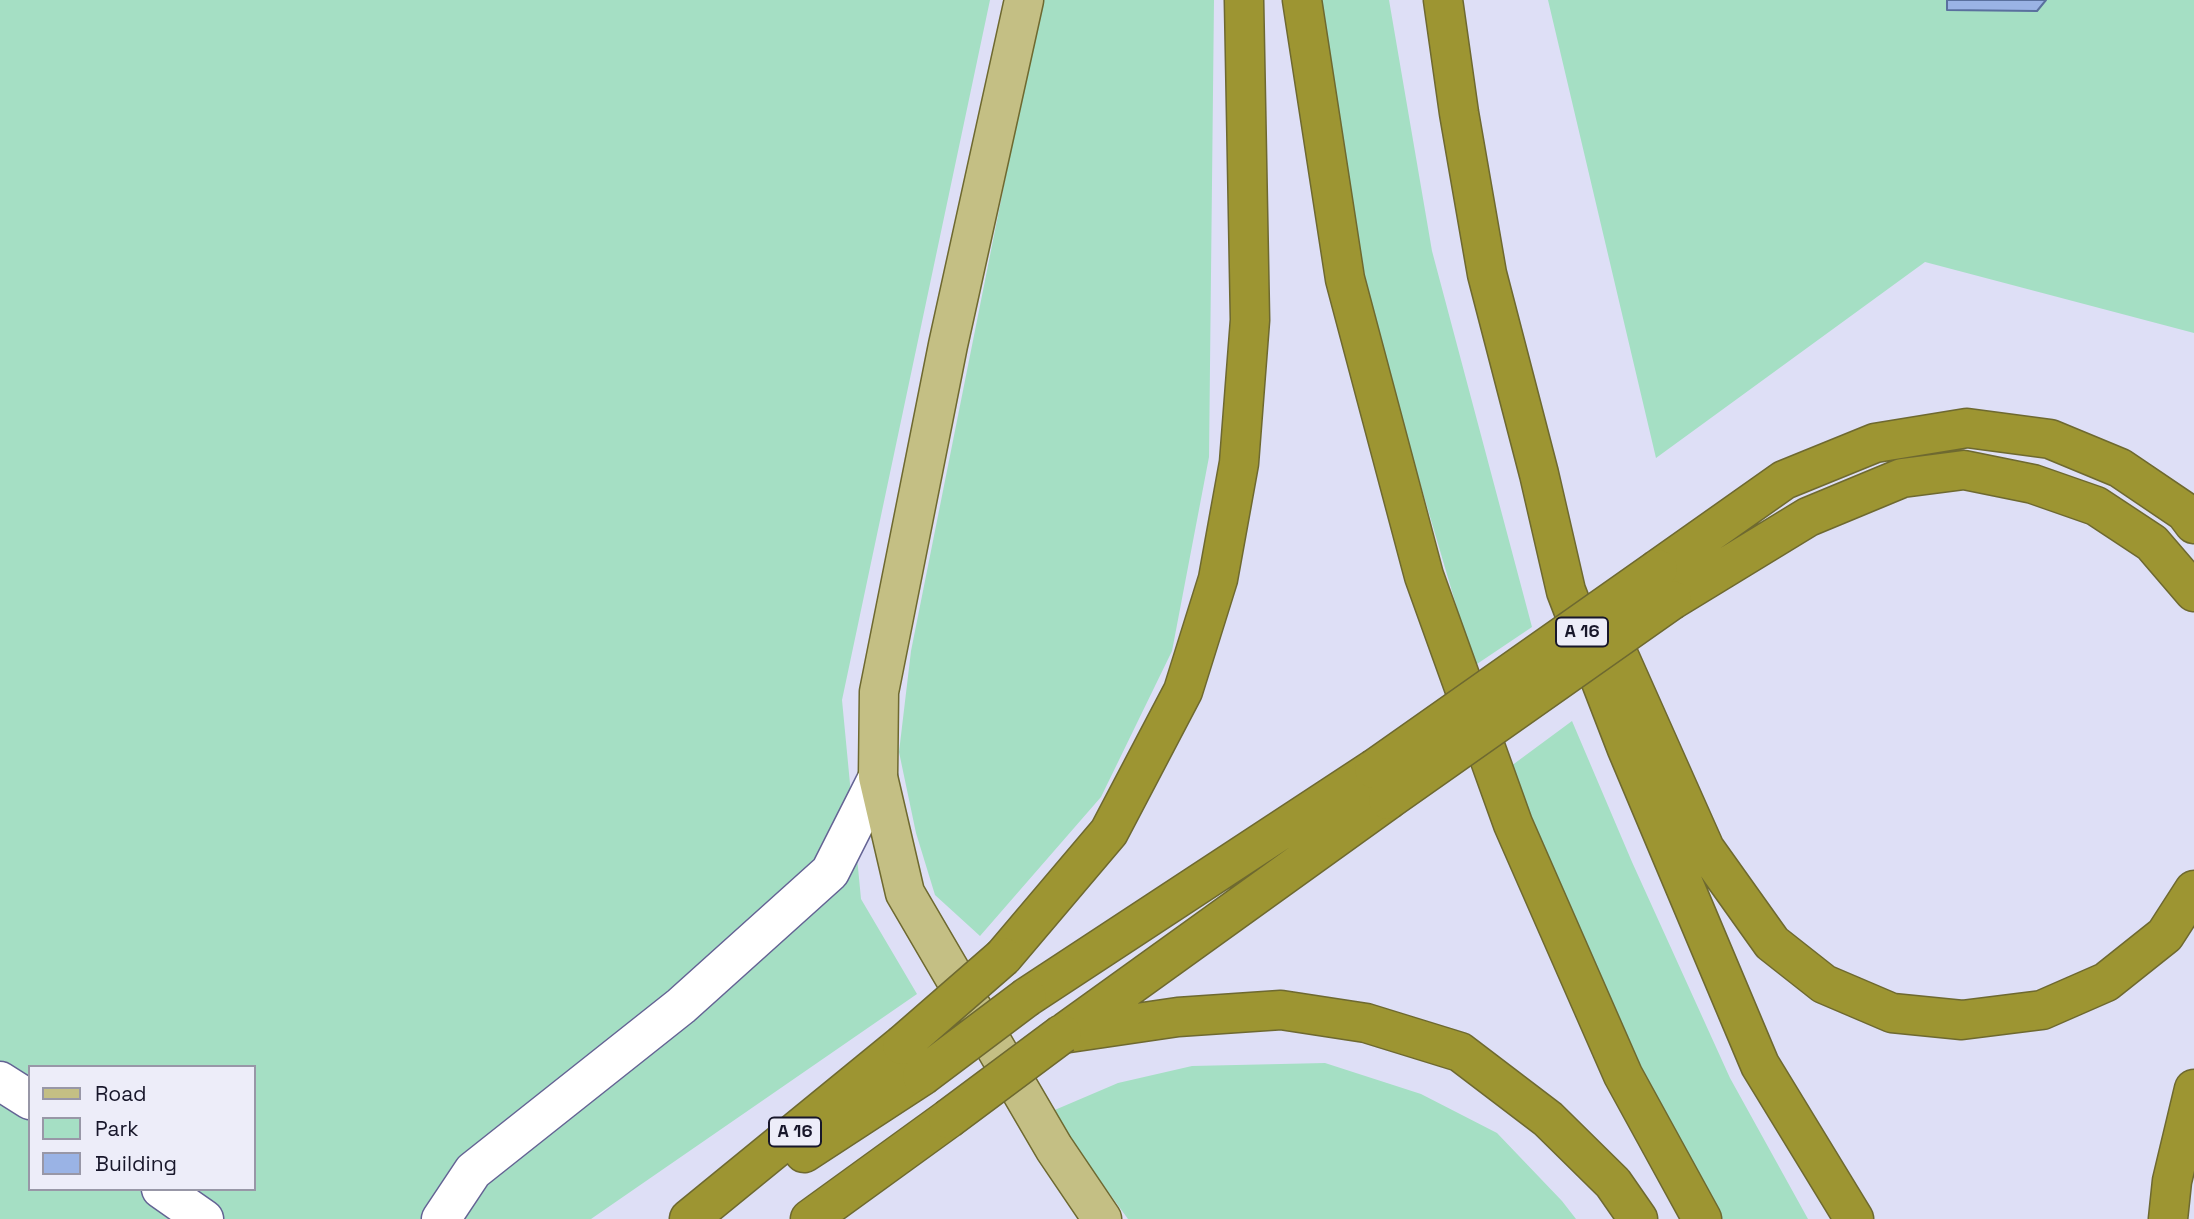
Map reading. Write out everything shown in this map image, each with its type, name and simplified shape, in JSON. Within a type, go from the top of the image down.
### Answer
[{"type":"highway","name":"A 16","points":[[702,1219],[912,1061],[1109,832],[1184,691],[1218,579],[1239,463],[1250,320],[1244,0]]},
{"type":"highway","points":[[1302,0],[1345,279],[1424,576],[1519,836],[1623,1075],[1702,1219]]},
{"type":"highway","name":"A 16","points":[[1443,0],[1459,113],[1487,274],[1566,591],[1627,749],[1760,1065],[1854,1219]]},
{"type":"highway","name":"A 16","points":[[810,1219],[1062,1034],[1381,785],[1665,585],[1784,480],[1875,443],[1967,428],[2050,439],[2120,468],[2185,512],[2194,524]]},
{"type":"highway","name":"A 16","points":[[1665,585],[1808,517],[1902,478],[1964,470],[2033,484],[2096,506],[2152,543],[2194,592]]},
{"type":"highway","name":"A 16","points":[[1539,474],[1705,849],[1772,943],[1824,984],[1892,1013],[1962,1020],[2042,1010],[2106,982],[2165,935],[2194,890]]},
{"type":"highway","name":"A 16","points":[[689,1219],[912,1061],[1027,997],[1381,785]]},
{"type":"highway","name":"A 16","points":[[1062,1034],[1178,1017],[1281,1010],[1366,1023],[1460,1052],[1548,1119],[1613,1183],[1639,1219]]},
{"type":"highway","points":[[2168,1219],[2172,1181],[2194,1089]]},
{"type":"main road","points":[[1024,0],[948,345],[879,692],[878,777],[905,892],[1054,1148],[1102,1219]]},
{"type":"lane","points":[[441,1219],[473,1171],[681,1006],[831,872],[878,777]]},
{"type":"lane","points":[[0,1081],[28,1099]]},
{"type":"lane","points":[[163,1191],[204,1219]]},
{"type":"green space","points":[[0,0],[990,0],[842,700],[861,899],[917,994],[591,1219],[0,1219]]},
{"type":"green space","points":[[1041,0],[1214,0],[1209,457],[1172,651],[1101,797],[980,936],[935,895],[916,833],[899,752],[911,651]]},
{"type":"green space","points":[[1317,0],[1389,0],[1432,251],[1532,627],[1474,666],[1375,330],[1323,51]]},
{"type":"green space","points":[[1548,0],[2194,0],[2194,333],[1925,262],[1656,458]]},
{"type":"green space","points":[[1572,721],[1632,862],[1730,1078],[1808,1219],[1721,1219],[1629,1044],[1507,769]]},
{"type":"green space","points":[[1325,1063],[1421,1094],[1497,1133],[1576,1219],[1128,1219],[1050,1112],[1118,1083],[1192,1066]]},
{"type":"building","points":[[1947,0],[2046,0],[2037,11],[1947,10]]}]
